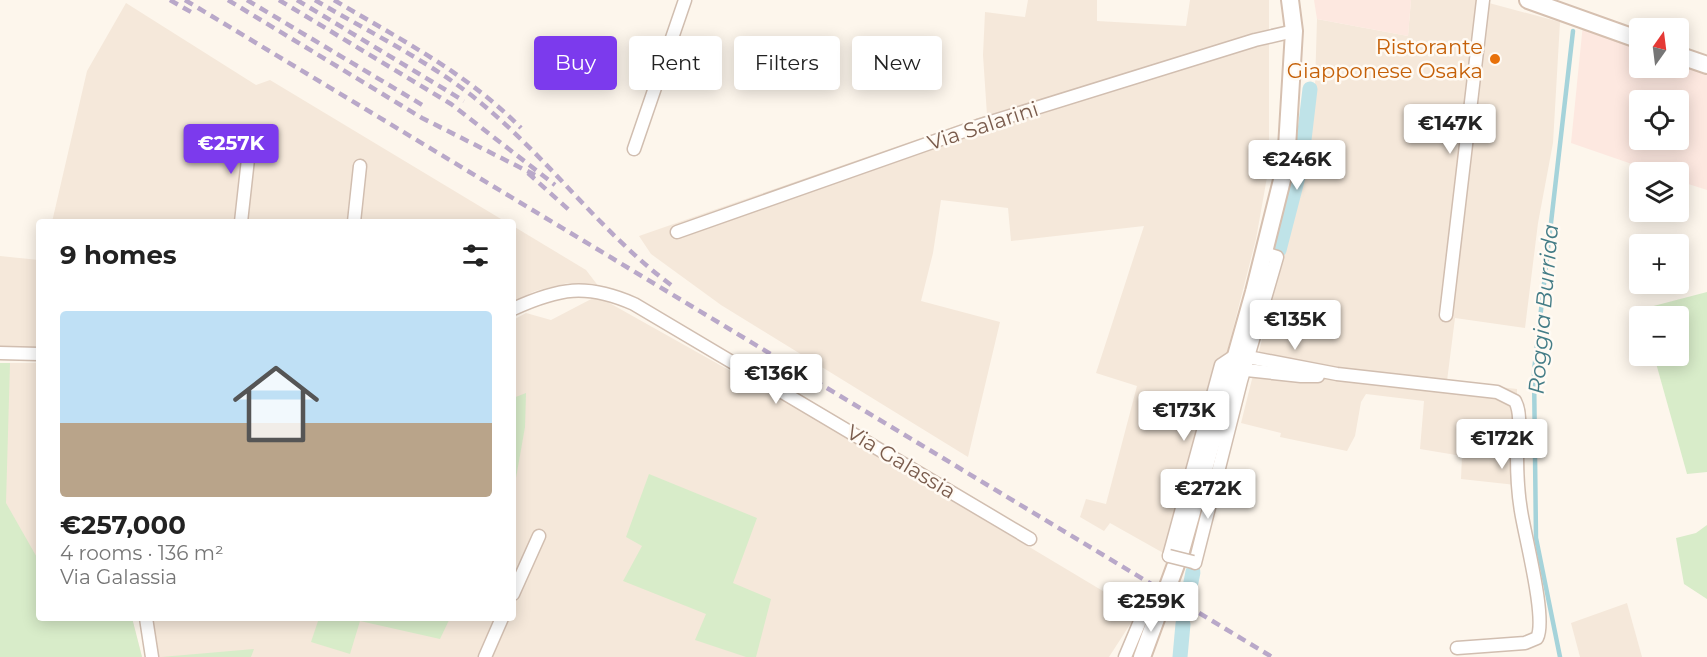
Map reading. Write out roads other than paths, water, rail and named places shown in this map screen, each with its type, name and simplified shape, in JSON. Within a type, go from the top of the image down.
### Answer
[{"type":"main road","points":[[1290,0],[1293,26]]},
{"type":"main road","points":[[1132,654],[1181,551],[1240,363],[1286,164],[1296,0]]},
{"type":"main road","points":[[1528,0],[1629,36]]},
{"type":"main road","points":[[1689,59],[1707,65]]},
{"type":"street","points":[[634,150],[685,0]]},
{"type":"street","points":[[1446,315],[1483,0]]},
{"type":"street","name":"Via Salarini","points":[[677,232],[978,126],[1255,40],[1293,26]]},
{"type":"street","points":[[241,219],[251,132]]},
{"type":"street","points":[[354,219],[360,166]]},
{"type":"street","name":"Via Galassia","points":[[516,308],[542,296],[571,289],[612,294],[634,304],[1030,539]]},
{"type":"street","points":[[0,353],[36,354]]},
{"type":"street","points":[[1240,363],[1195,563],[1169,556],[1221,365],[1240,363],[1497,392],[1513,398],[1518,406],[1518,489],[1539,610],[1539,633],[1537,638],[1525,642],[1456,648]]},
{"type":"street","points":[[516,587],[539,536]]},
{"type":"street","points":[[1132,654],[1146,607]]},
{"type":"street","points":[[146,621],[152,657]]},
{"type":"street","points":[[485,657],[501,621]]},
{"type":"waterway","name":"Roggia Burrida","points":[[1560,657],[1536,538],[1534,371],[1573,31]]},
{"type":"waterway","points":[[1279,250],[1301,165],[1310,89]]},
{"type":"waterway","points":[[1186,607],[1193,572]]},
{"type":"waterway","points":[[1180,657],[1183,624]]},
{"type":"railway","points":[[170,0],[191,12]]},
{"type":"railway","points":[[185,0],[1272,657]]},
{"type":"railway","points":[[228,0],[422,118],[535,175]]},
{"type":"railway","points":[[247,0],[424,106]]},
{"type":"railway","points":[[279,0],[451,104],[555,185]]},
{"type":"railway","points":[[297,0],[464,101]]},
{"type":"railway","points":[[315,0],[404,51],[469,93],[535,153],[602,224],[675,288]]},
{"type":"railway","points":[[334,0],[432,58],[478,90],[521,128]]},
{"type":"railway","points":[[528,173],[569,210]]},
{"type":"place","name":"Ristorante Giapponese Osaka","points":[[1495,59]]}]
